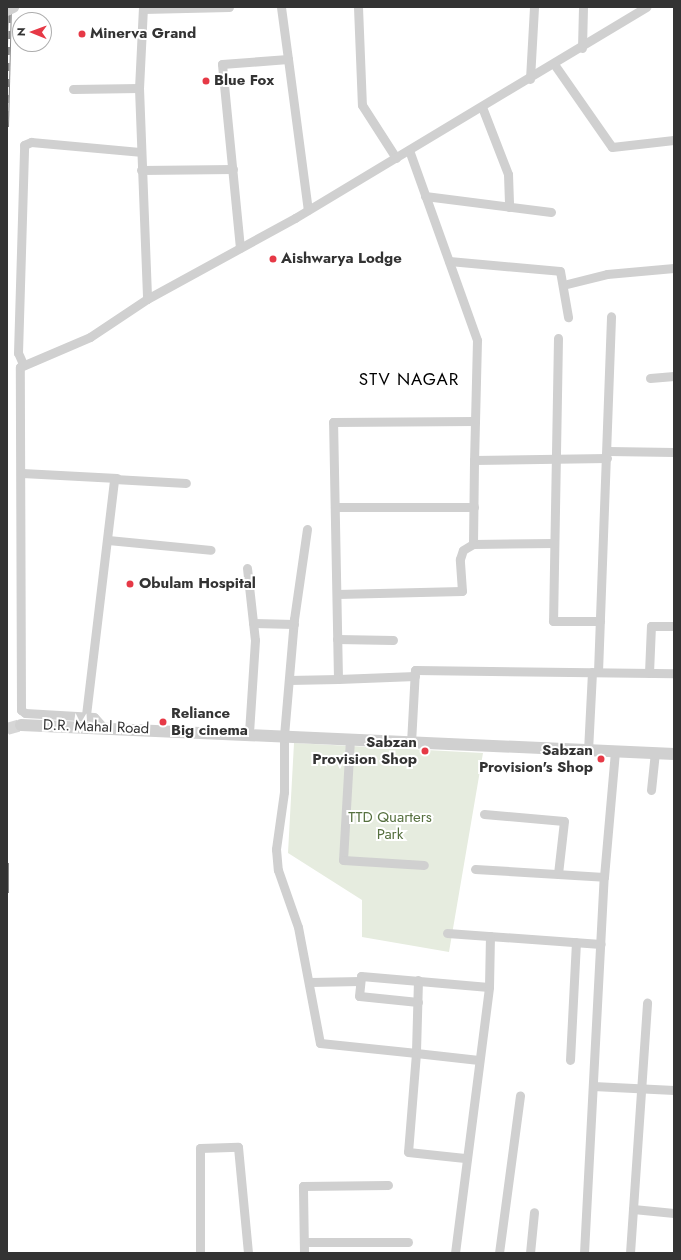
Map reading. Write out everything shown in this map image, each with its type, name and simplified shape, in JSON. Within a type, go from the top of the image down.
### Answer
[{"type":"street","points":[[7,10],[13,7]]},
{"type":"street","points":[[147,299],[140,152],[139,88],[143,8],[229,7]]},
{"type":"street","points":[[282,7],[308,210]]},
{"type":"street","points":[[358,7],[362,105],[396,158]]},
{"type":"street","points":[[530,78],[534,7]]},
{"type":"street","points":[[582,48],[583,7]]},
{"type":"street","points":[[103,726],[101,720],[86,715],[25,713],[21,710],[22,473],[20,371],[23,364],[90,337],[147,299],[308,210],[582,48],[646,7]]},
{"type":"street","points":[[240,248],[222,64],[288,59]]},
{"type":"street","points":[[554,64],[612,147],[674,140]]},
{"type":"street","points":[[73,89],[139,88]]},
{"type":"street","points":[[482,107],[508,174],[508,207]]},
{"type":"street","points":[[23,364],[18,353],[24,145],[31,142],[140,152]]},
{"type":"street","points":[[409,150],[477,340],[474,460],[474,544]]},
{"type":"street","points":[[141,170],[233,169]]},
{"type":"street","points":[[425,196],[551,212]]},
{"type":"street","points":[[448,261],[560,271],[568,317]]},
{"type":"street","points":[[563,285],[607,274],[674,268]]},
{"type":"street","points":[[588,751],[600,621],[611,316]]},
{"type":"street","points":[[558,338],[553,621],[600,621]]},
{"type":"street","points":[[650,378],[674,376]]},
{"type":"street","points":[[338,678],[333,422],[475,421]]},
{"type":"street","points":[[474,460],[556,460],[607,454],[674,452]]},
{"type":"street","points":[[22,473],[186,483]]},
{"type":"street","points":[[86,715],[117,478]]},
{"type":"street","points":[[335,507],[474,507]]},
{"type":"street","points":[[307,529],[294,624],[284,736],[284,782],[276,860],[298,927],[310,982],[320,1044],[479,1060]]},
{"type":"street","points":[[108,540],[211,550]]},
{"type":"street","points":[[336,594],[462,591],[460,559],[463,550],[474,544],[554,544]]},
{"type":"street","points":[[247,568],[256,640],[249,734]]},
{"type":"street","points":[[253,623],[294,624]]},
{"type":"street","points":[[649,673],[650,626],[674,626]]},
{"type":"street","points":[[337,639],[393,640]]},
{"type":"street","points":[[411,743],[415,670],[674,673]]},
{"type":"street","points":[[289,680],[415,676]]},
{"type":"street","name":"D.R. Mahal Road","points":[[20,725],[103,726],[411,743],[674,754]]},
{"type":"street","points":[[350,739],[343,860],[424,865]]},
{"type":"street","points":[[584,1253],[604,877],[615,752]]},
{"type":"street","points":[[651,790],[655,754]]},
{"type":"street","points":[[484,814],[564,821],[558,874]]},
{"type":"street","points":[[475,869],[604,877]]},
{"type":"street","points":[[447,933],[601,944]]},
{"type":"street","points":[[455,1253],[465,1158],[489,987],[490,936]]},
{"type":"street","points":[[570,1060],[576,942]]},
{"type":"street","points":[[418,1002],[359,996],[361,976],[489,987]]},
{"type":"street","points":[[418,980],[416,1053],[408,1152],[465,1158]]},
{"type":"street","points":[[310,982],[360,981]]},
{"type":"street","points":[[630,1253],[639,1089],[646,1004]]},
{"type":"street","points":[[593,1086],[674,1090]]},
{"type":"street","points":[[499,1253],[520,1095]]},
{"type":"street","points":[[200,1253],[200,1148],[238,1146],[248,1253]]},
{"type":"street","points":[[304,1253],[304,1186],[388,1185]]},
{"type":"street","points":[[633,1209],[674,1213]]},
{"type":"street","points":[[530,1253],[534,1212]]},
{"type":"street","points":[[304,1242],[408,1242]]},
{"type":"green space","name":"TTD Quarters Park","points":[[294,743],[483,753],[449,952],[362,937],[362,900],[288,853]]},
{"type":"tunnel","points":[[7,729],[21,725]]},
{"type":"railway","points":[[7,127],[10,7]]},
{"type":"railway","points":[[7,863],[7,893]]},
{"type":"place","name":"Minerva Grand","points":[[82,34]]},
{"type":"place","name":"Blue Fox","points":[[206,81]]},
{"type":"place","name":"Aishwarya Lodge","points":[[273,259]]},
{"type":"place","name":"Obulam Hospital","points":[[130,584]]},
{"type":"place","name":"Reliance Big cinema","points":[[163,722]]},
{"type":"place","name":"Sabzan Provision Shop","points":[[425,751]]},
{"type":"place","name":"Sabzan Provision's Shop","points":[[601,759]]},
{"type":"district","name":"STV NAGAR","points":[[409,380]]}]
